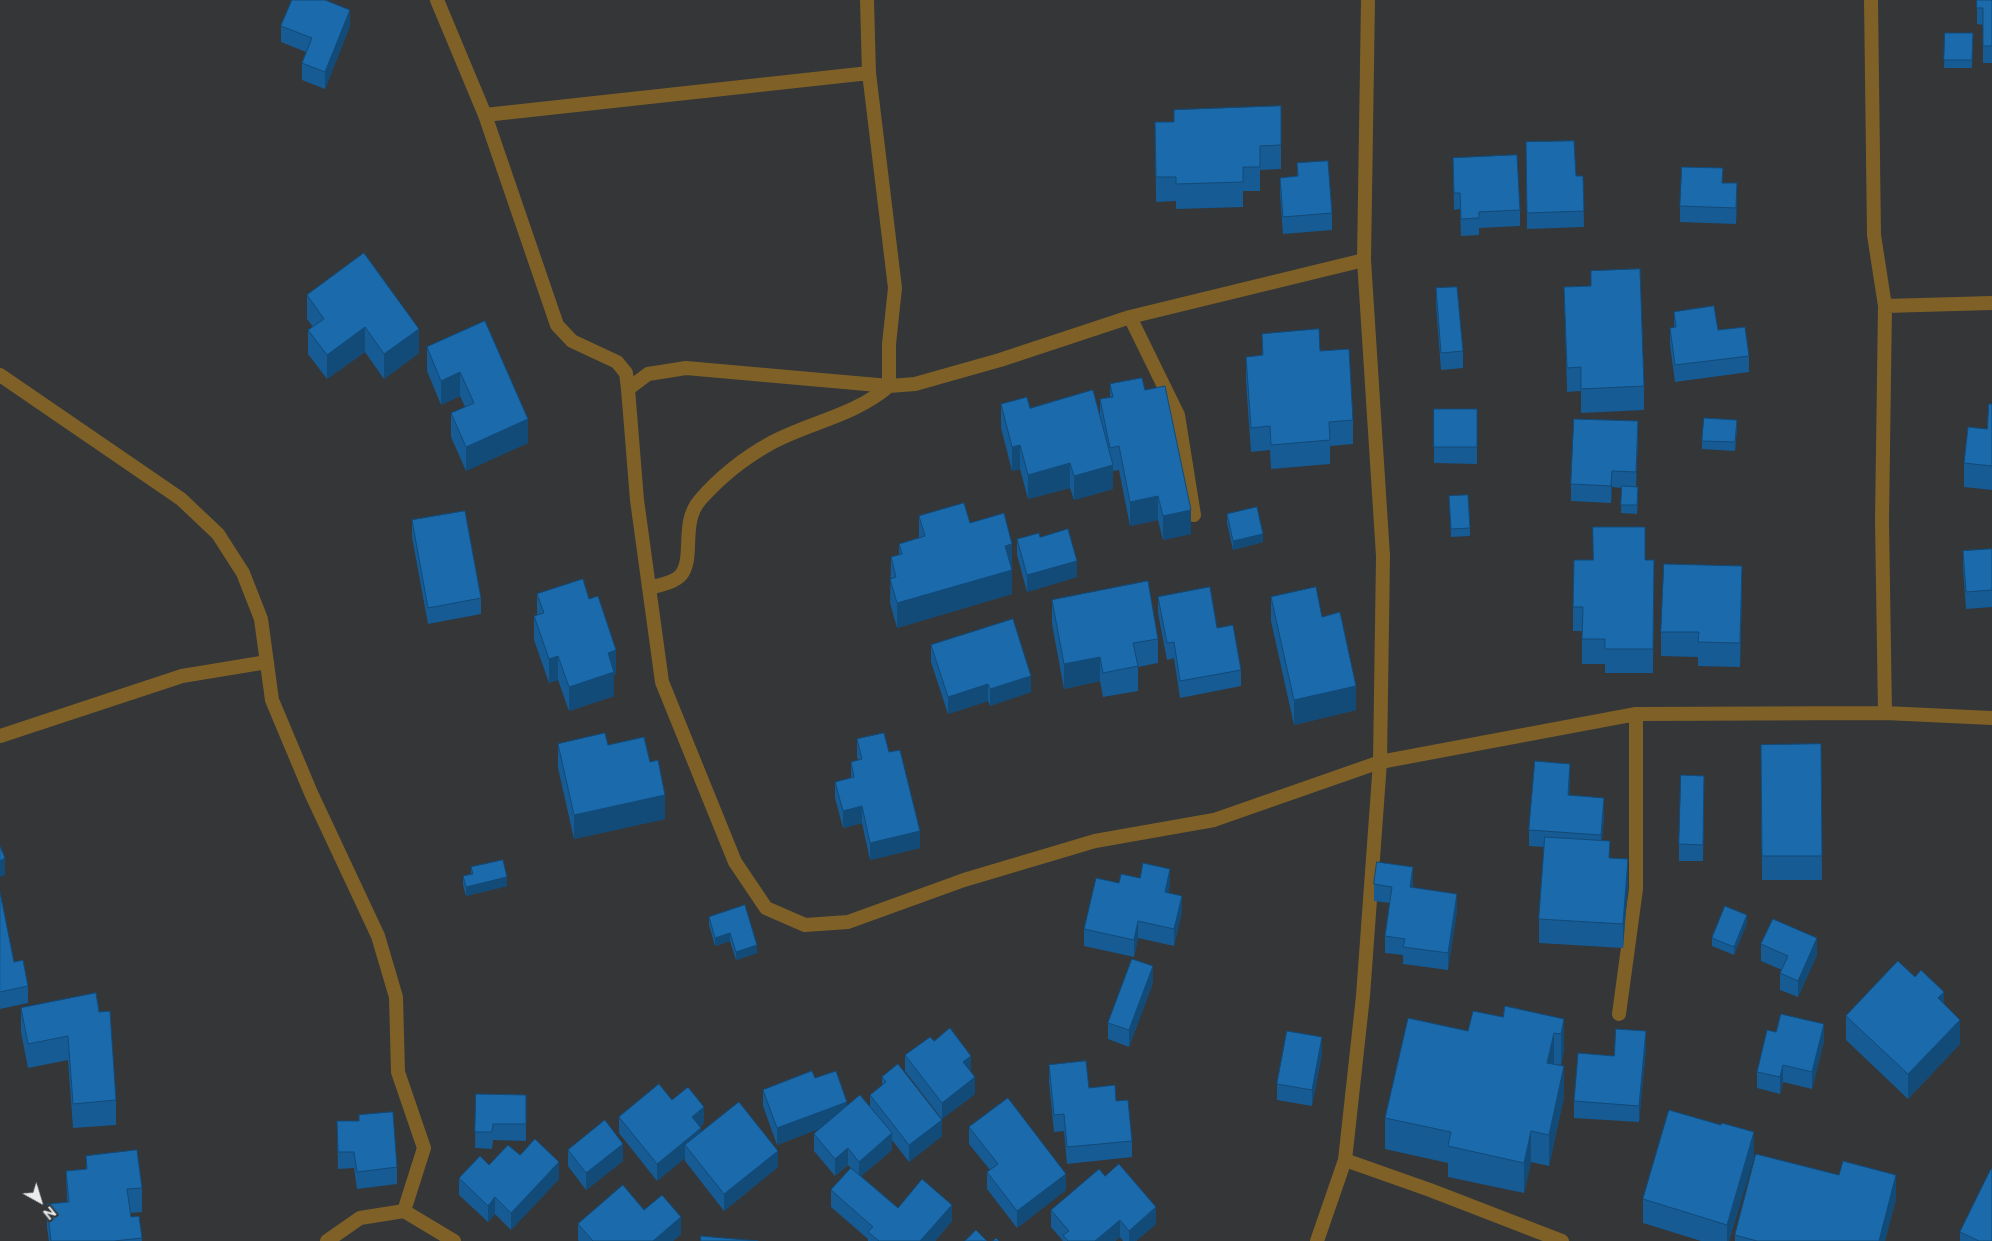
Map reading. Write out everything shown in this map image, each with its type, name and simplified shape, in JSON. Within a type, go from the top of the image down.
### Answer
[{"type":"street","points":[[436,0],[485,115],[557,325],[572,341],[617,362],[626,373],[637,500],[662,682],[735,862],[766,908],[805,925],[848,922],[964,880],[1095,841],[1214,820],[1380,762],[1636,714],[1885,713],[1992,718]]},
{"type":"street","points":[[867,0],[869,72],[895,288],[889,344],[889,386]]},
{"type":"street","points":[[1317,1241],[1345,1160],[1363,996],[1380,762],[1383,556],[1364,260],[1368,0]]},
{"type":"street","points":[[1871,0],[1874,235],[1885,306],[1882,521],[1885,713]]},
{"type":"street","points":[[485,115],[869,72]]},
{"type":"street","points":[[628,389],[648,374],[686,368],[889,386],[915,384],[1000,360],[1130,317],[1364,260]]},
{"type":"street","points":[[1885,306],[1992,303]]},
{"type":"street","points":[[1130,317],[1178,415],[1194,514]]},
{"type":"street","points":[[0,375],[181,499],[218,534],[243,573],[261,619],[272,700],[311,793],[378,936],[396,997],[398,1072],[424,1148],[404,1211]]},
{"type":"street","points":[[649,588],[670,582],[680,576],[686,565],[688,522],[698,501],[728,470],[771,443],[830,420],[874,398],[889,386]]},
{"type":"street","points":[[0,736],[182,676],[267,662]]},
{"type":"street","points":[[1619,1014],[1636,889],[1636,714]]},
{"type":"street","points":[[1345,1160],[1430,1190],[1562,1241]]},
{"type":"street","points":[[327,1241],[360,1218],[404,1211],[454,1241]]},
{"type":"building","points":[[292,0],[325,0],[350,10],[325,72],[302,63],[312,38],[281,26]]},
{"type":"building","points":[[1977,0],[1992,0],[1992,46],[1983,46],[1983,8],[1977,8]]},
{"type":"building","points":[[1945,33],[1973,33],[1972,60],[1944,60]]},
{"type":"building","points":[[1281,106],[1281,145],[1260,146],[1260,167],[1243,167],[1243,182],[1176,184],[1176,177],[1156,177],[1155,122],[1174,122],[1174,110]]},
{"type":"building","points":[[1574,141],[1576,176],[1583,176],[1584,211],[1527,213],[1526,142]]},
{"type":"building","points":[[1517,155],[1520,210],[1479,212],[1479,218],[1461,219],[1460,193],[1454,193],[1453,158]]},
{"type":"building","points":[[1328,161],[1332,213],[1283,217],[1280,178],[1298,176],[1297,163]]},
{"type":"building","points":[[1682,167],[1723,168],[1722,183],[1737,183],[1736,208],[1680,206]]},
{"type":"building","points":[[364,253],[419,329],[384,354],[365,327],[327,355],[308,330],[324,319],[307,295]]},
{"type":"building","points":[[1640,269],[1644,386],[1581,389],[1581,367],[1567,368],[1564,287],[1591,286],[1591,271]]},
{"type":"building","points":[[1457,287],[1463,351],[1441,353],[1436,288]]},
{"type":"building","points":[[1714,306],[1718,330],[1745,327],[1749,356],[1675,365],[1670,328],[1676,327],[1674,312]]},
{"type":"building","points":[[485,321],[528,419],[466,447],[451,413],[474,403],[460,372],[441,381],[427,347]]},
{"type":"building","points":[[1319,329],[1320,351],[1349,349],[1353,420],[1329,422],[1330,440],[1271,445],[1270,426],[1251,428],[1246,357],[1263,355],[1262,334]]},
{"type":"building","points":[[1142,378],[1145,390],[1165,386],[1191,510],[1163,516],[1158,496],[1130,502],[1119,446],[1110,448],[1100,399],[1113,397],[1110,384]]},
{"type":"building","points":[[1093,390],[1113,465],[1074,476],[1070,463],[1028,475],[1020,445],[1012,447],[1001,404],[1027,397],[1030,408]]},
{"type":"building","points":[[1989,404],[1992,404],[1992,466],[1964,463],[1968,427],[1987,429]]},
{"type":"building","points":[[1434,409],[1477,409],[1477,447],[1434,447]]},
{"type":"building","points":[[1704,418],[1737,420],[1735,442],[1702,441]]},
{"type":"building","points":[[1574,419],[1638,421],[1636,472],[1612,471],[1611,486],[1571,484]]},
{"type":"building","points":[[1622,486],[1638,487],[1637,505],[1621,505]]},
{"type":"building","points":[[1468,495],[1470,528],[1451,529],[1449,496]]},
{"type":"building","points":[[964,503],[970,523],[1004,513],[1012,544],[1005,546],[1012,570],[897,603],[890,579],[896,577],[891,557],[902,554],[899,544],[925,536],[919,516]]},
{"type":"building","points":[[1257,507],[1263,534],[1233,541],[1227,514]]},
{"type":"building","points":[[465,511],[481,598],[428,608],[412,520]]},
{"type":"building","points":[[1593,527],[1645,527],[1645,560],[1654,560],[1653,649],[1605,649],[1605,639],[1582,639],[1583,607],[1573,607],[1574,560],[1593,560]]},
{"type":"building","points":[[1068,529],[1077,561],[1027,575],[1017,539],[1039,533],[1040,537]]},
{"type":"building","points":[[1992,549],[1992,590],[1966,592],[1963,551]]},
{"type":"building","points":[[1664,564],[1742,566],[1740,643],[1698,642],[1699,632],[1661,632]]},
{"type":"building","points":[[583,579],[589,599],[598,596],[616,650],[608,653],[614,672],[569,687],[558,656],[549,659],[534,616],[544,613],[537,594]]},
{"type":"building","points":[[1148,581],[1158,639],[1133,643],[1138,666],[1103,673],[1100,657],[1064,664],[1052,600]]},
{"type":"building","points":[[1210,587],[1217,628],[1233,625],[1241,670],[1180,681],[1174,642],[1167,643],[1158,597]]},
{"type":"building","points":[[1316,587],[1322,617],[1340,612],[1356,686],[1294,700],[1271,597]]},
{"type":"building","points":[[1013,619],[1031,676],[990,689],[988,684],[948,697],[931,645]]},
{"type":"building","points":[[605,733],[608,745],[644,737],[650,762],[658,760],[665,795],[574,815],[558,744]]},
{"type":"building","points":[[884,733],[889,752],[900,750],[920,831],[870,843],[862,806],[843,811],[835,782],[854,777],[851,762],[862,759],[857,739]]},
{"type":"building","points":[[1821,744],[1822,856],[1762,856],[1761,745]]},
{"type":"building","points":[[1535,761],[1570,764],[1568,795],[1604,798],[1601,835],[1529,830]]},
{"type":"building","points":[[1681,775],[1704,776],[1703,845],[1679,844]]},
{"type":"building","points":[[1545,837],[1610,841],[1609,858],[1628,859],[1623,924],[1539,919]]},
{"type":"building","points":[[0,846],[5,858],[0,861]]},
{"type":"building","points":[[503,860],[507,877],[466,887],[463,876],[473,874],[471,867]]},
{"type":"building","points":[[1377,862],[1413,867],[1410,887],[1457,894],[1448,953],[1403,947],[1405,939],[1385,936],[1392,887],[1374,884]]},
{"type":"building","points":[[1143,863],[1170,869],[1165,892],[1182,896],[1174,929],[1138,921],[1134,940],[1084,929],[1096,878],[1119,883],[1121,874],[1140,878]]},
{"type":"building","points":[[0,892],[14,962],[23,960],[28,986],[0,992]]},
{"type":"building","points":[[745,905],[757,945],[736,952],[730,933],[715,938],[709,917]]},
{"type":"building","points":[[1725,906],[1747,915],[1734,947],[1712,938]]},
{"type":"building","points":[[1773,919],[1817,938],[1798,981],[1780,973],[1788,956],[1761,944]]},
{"type":"building","points":[[1132,959],[1153,966],[1129,1030],[1108,1023]]},
{"type":"building","points":[[1898,961],[1915,977],[1921,970],[1944,992],[1938,998],[1960,1020],[1908,1074],[1846,1016]]},
{"type":"building","points":[[96,993],[99,1012],[110,1011],[116,1100],[73,1104],[68,1036],[28,1044],[21,1008]]},
{"type":"building","points":[[1505,1006],[1564,1019],[1561,1034],[1554,1033],[1547,1063],[1564,1066],[1549,1135],[1531,1131],[1524,1163],[1448,1146],[1451,1132],[1385,1118],[1408,1018],[1468,1031],[1473,1011],[1503,1017]]},
{"type":"building","points":[[1781,1014],[1824,1024],[1812,1072],[1783,1065],[1780,1077],[1757,1072],[1767,1030],[1776,1032]]},
{"type":"building","points":[[950,1028],[971,1056],[963,1062],[975,1077],[942,1103],[905,1055],[930,1037],[934,1041]]},
{"type":"building","points":[[1616,1029],[1646,1031],[1639,1106],[1574,1101],[1578,1053],[1614,1056]]},
{"type":"building","points":[[1287,1031],[1322,1037],[1312,1090],[1277,1084]]},
{"type":"building","points":[[1086,1061],[1089,1088],[1115,1085],[1116,1101],[1128,1100],[1132,1141],[1067,1147],[1064,1114],[1054,1115],[1049,1065]]},
{"type":"building","points":[[898,1064],[942,1120],[909,1145],[870,1095],[886,1082],[882,1077]]},
{"type":"building","points":[[812,1071],[815,1078],[836,1071],[847,1102],[777,1128],[763,1090]]},
{"type":"building","points":[[659,1084],[672,1100],[688,1087],[704,1107],[692,1117],[701,1128],[657,1164],[619,1117]]},
{"type":"building","points":[[476,1094],[526,1095],[526,1124],[493,1124],[492,1132],[475,1132]]},
{"type":"building","points":[[860,1095],[892,1133],[859,1162],[848,1148],[835,1159],[814,1134]]},
{"type":"building","points":[[1008,1098],[1066,1174],[1017,1211],[987,1172],[998,1164],[969,1127]]},
{"type":"building","points":[[739,1102],[778,1151],[724,1194],[685,1145]]},
{"type":"building","points":[[1669,1110],[1754,1132],[1727,1225],[1643,1199]]},
{"type":"building","points":[[393,1112],[397,1167],[357,1172],[354,1152],[338,1152],[337,1121],[359,1121],[359,1115]]},
{"type":"building","points":[[605,1120],[623,1144],[586,1173],[568,1150]]},
{"type":"building","points":[[535,1139],[559,1162],[511,1213],[495,1197],[488,1206],[459,1178],[480,1156],[489,1165],[508,1145],[520,1155]]},
{"type":"building","points":[[137,1150],[142,1188],[127,1189],[131,1217],[139,1216],[142,1238],[114,1241],[51,1241],[47,1204],[69,1202],[66,1171],[87,1169],[86,1156]]},
{"type":"building","points":[[1756,1154],[1839,1175],[1843,1161],[1896,1175],[1879,1241],[1757,1241],[1735,1235]]},
{"type":"building","points":[[1119,1164],[1156,1207],[1129,1231],[1120,1220],[1095,1241],[1068,1241],[1063,1235],[1069,1231],[1051,1210],[1099,1169],[1105,1176]]},
{"type":"building","points":[[851,1168],[898,1208],[922,1179],[952,1205],[920,1241],[879,1241],[868,1232],[873,1227],[831,1190]]},
{"type":"building","points":[[1991,1169],[1992,1241],[1979,1241],[1960,1232]]},
{"type":"building","points":[[623,1185],[644,1210],[662,1195],[681,1217],[653,1241],[593,1241],[578,1224]]},
{"type":"building","points":[[976,1230],[987,1241],[965,1241]]},
{"type":"building","points":[[701,1236],[758,1241],[701,1241]]}]
